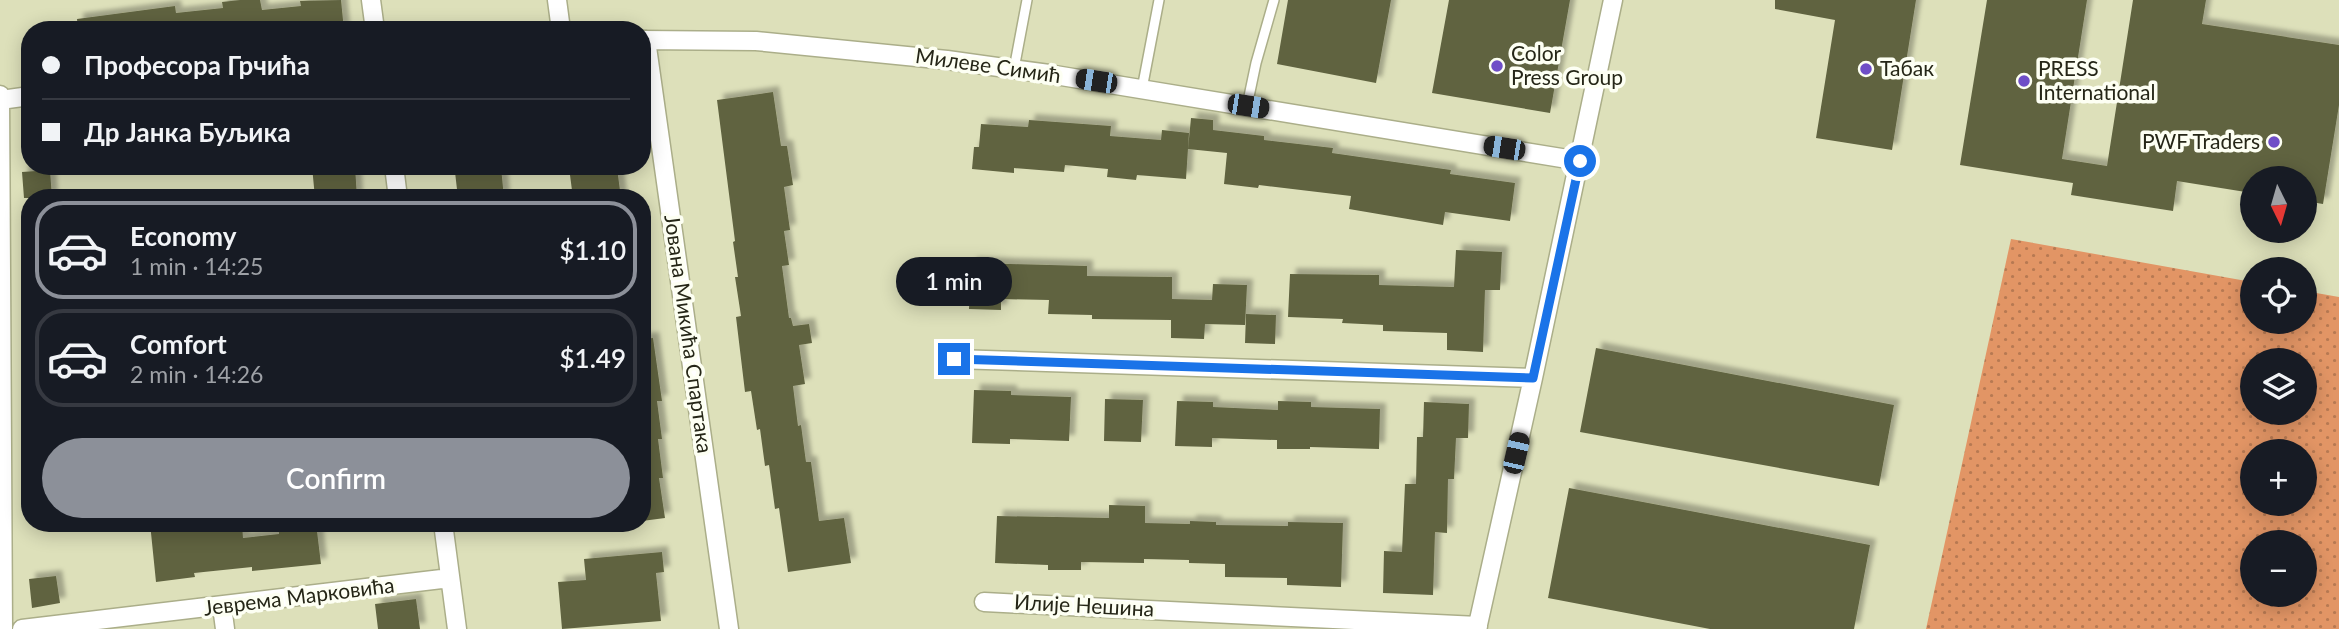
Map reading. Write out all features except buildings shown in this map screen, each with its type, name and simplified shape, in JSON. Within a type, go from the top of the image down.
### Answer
[{"type":"street","points":[[371,0],[374,21]]},
{"type":"street","points":[[557,0],[560,21]]},
{"type":"street","points":[[1477,627],[1613,0]]},
{"type":"street","name":"Милеве Симић","points":[[651,40],[756,41],[1014,69],[1580,161]]},
{"type":"street","name":"Јована Микића Спартака","points":[[651,89],[729,629]]},
{"type":"street","points":[[3,629],[0,98],[21,97]]},
{"type":"street","points":[[954,359],[1533,378]]},
{"type":"street","points":[[444,532],[457,629]]},
{"type":"street","name":"Јеврема Марковића","points":[[22,629],[450,578]]},
{"type":"street","name":"Илије Нешина","points":[[984,602],[1477,627]]},
{"type":"street","points":[[222,606],[225,629]]},
{"type":"lane","points":[[1014,69],[1027,0]]},
{"type":"lane","points":[[1142,89],[1159,0]]},
{"type":"lane","points":[[1248,106],[1256,63],[1274,0]]},
{"type":"shaded area","points":[[2011,239],[2240,280],[2240,334],[2317,334],[2317,293],[2339,297],[2339,629],[1926,629]]},
{"type":"place","name":"Color Press Group","points":[[1497,66]]},
{"type":"place","name":"Табак","points":[[1866,69]]},
{"type":"place","name":"PRESS International","points":[[2024,81]]},
{"type":"place","name":"PWF Traders","points":[[2274,142]]},
{"type":"route","points":[[954,359],[1533,378],[1580,161]]}]
